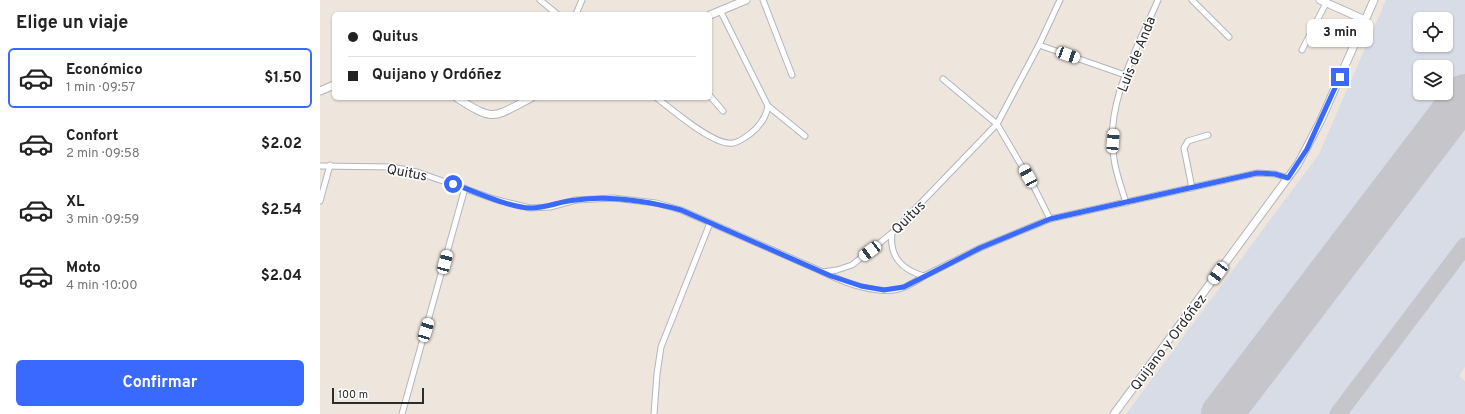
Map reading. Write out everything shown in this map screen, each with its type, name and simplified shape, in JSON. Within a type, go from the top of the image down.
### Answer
[{"type":"street","points":[[540,0],[555,12]]},
{"type":"street","points":[[577,12],[582,0]]},
{"type":"street","points":[[712,14],[746,0]]},
{"type":"street","points":[[763,0],[792,75]]},
{"type":"street","name":"Quitus","points":[[320,166],[392,167],[417,172],[494,199],[530,208],[550,207],[576,200],[613,198],[642,201],[681,210],[823,272],[837,270],[852,265],[892,233],[997,124],[1039,45],[1060,0]]},
{"type":"street","name":"Luis de Anda","points":[[1126,203],[1114,159],[1114,116],[1125,76],[1158,0]]},
{"type":"street","points":[[1192,0],[1229,37]]},
{"type":"street","name":"Quijano y Ordóñez","points":[[1114,414],[1288,178],[1307,149],[1374,0]]},
{"type":"street","points":[[1302,50],[1323,2],[1365,20]]},
{"type":"street","points":[[720,10],[768,106],[805,136]]},
{"type":"street","points":[[1039,45],[1125,76]]},
{"type":"street","points":[[943,79],[997,124],[1034,187],[1050,219]]},
{"type":"street","points":[[320,91],[332,87]]},
{"type":"street","points":[[712,98],[723,111]]},
{"type":"street","points":[[460,100],[480,113],[492,115],[504,112],[527,100]]},
{"type":"street","points":[[659,100],[702,131],[724,142],[733,144],[755,130],[767,112],[768,106]]},
{"type":"street","points":[[1192,188],[1184,148],[1188,140],[1208,136]]},
{"type":"street","points":[[320,201],[330,165]]},
{"type":"street","points":[[823,272],[861,286],[884,290],[904,287],[980,248],[1050,219],[1257,173],[1275,174],[1288,178]]},
{"type":"street","points":[[402,414],[465,188]]},
{"type":"street","points":[[654,414],[656,374],[661,347],[710,223]]},
{"type":"street","points":[[892,233],[891,245],[895,256],[906,269],[924,276]]},
{"type":"shaded area","points":[[1386,0],[1465,0],[1465,367],[1459,376],[1465,381],[1465,414],[1126,414],[1319,154]]},
{"type":"taxiway","points":[[1338,414],[1465,246]]},
{"type":"taxiway","points":[[1235,414],[1238,397],[1250,378]]},
{"type":"runway","points":[[1222,414],[1465,95]]},
{"type":"route","points":[[453,184],[494,199],[530,208],[550,207],[576,200],[613,198],[656,203],[681,210],[831,276],[861,286],[892,290],[904,287],[980,248],[1050,219],[1257,173],[1275,174],[1288,178],[1307,149],[1340,77]]}]
